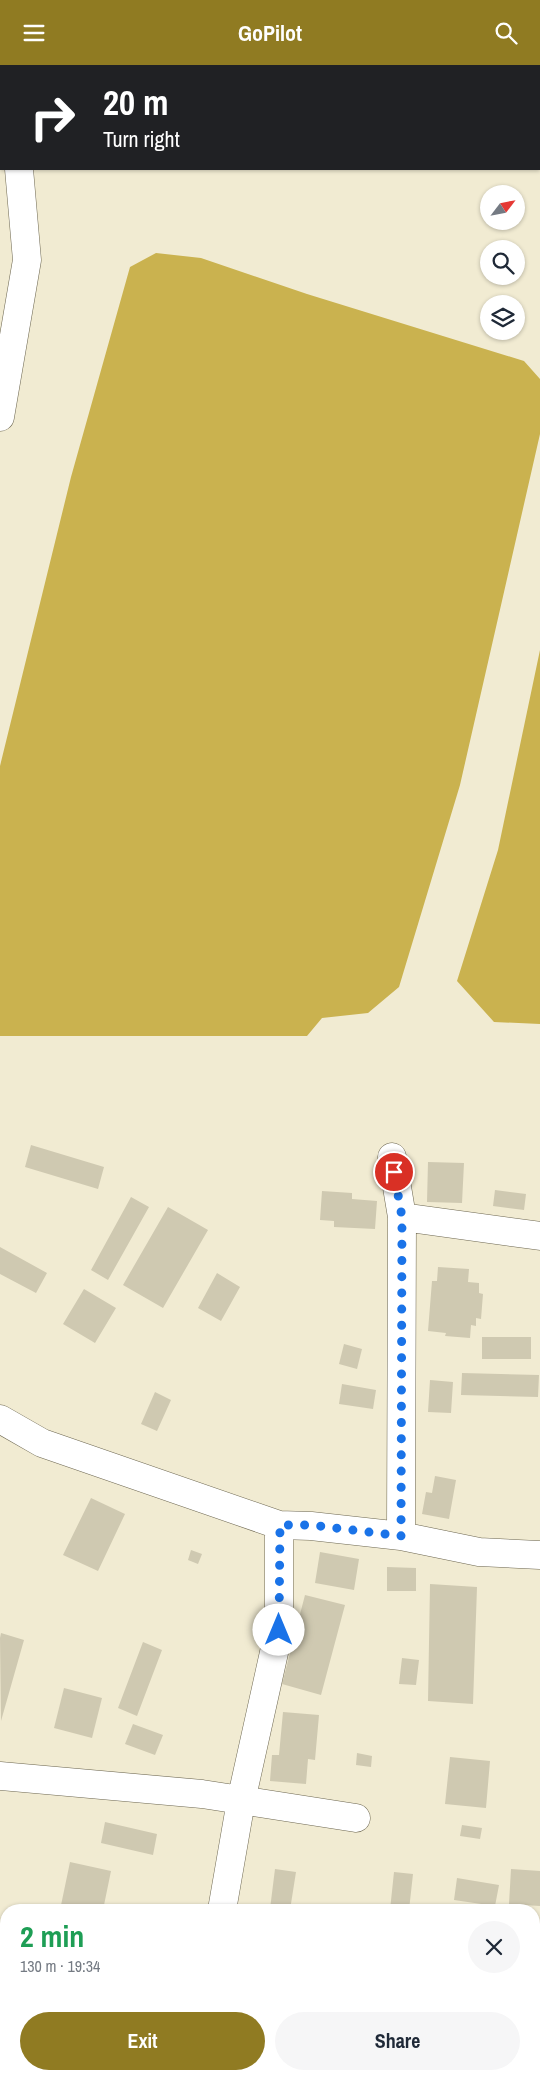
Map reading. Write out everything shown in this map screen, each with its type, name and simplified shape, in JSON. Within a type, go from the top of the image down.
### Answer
[{"type":"street","points":[[0,417],[27,260],[19,170]]},
{"type":"street","points":[[392,1157],[402,1217],[401,1536]]},
{"type":"street","points":[[402,1217],[540,1236]]},
{"type":"street","points":[[0,1419],[42,1443],[280,1525],[311,1525],[401,1536],[479,1552],[540,1555]]},
{"type":"street","points":[[223,1904],[241,1801],[279,1630],[280,1525]]},
{"type":"street","points":[[0,1776],[202,1794],[356,1818]]},
{"type":"shaded area","points":[[156,253],[201,258],[307,294],[524,361],[540,379],[540,434],[460,785],[399,987],[368,1013],[322,1018],[307,1036],[0,1036],[0,766],[71,477],[130,267]]},
{"type":"shaded area","points":[[540,650],[540,1024],[494,1022],[457,981],[498,850]]},
{"type":"building","points":[[31,1145],[104,1167],[98,1189],[25,1167]]},
{"type":"building","points":[[428,1162],[464,1163],[462,1203],[427,1202]]},
{"type":"building","points":[[495,1190],[526,1194],[524,1210],[493,1206]]},
{"type":"building","points":[[322,1191],[352,1193],[352,1199],[377,1201],[375,1229],[334,1227],[334,1221],[320,1220]]},
{"type":"building","points":[[131,1197],[149,1207],[108,1280],[91,1270]]},
{"type":"building","points":[[168,1207],[208,1230],[163,1308],[123,1285]]},
{"type":"building","points":[[0,1247],[47,1273],[36,1293],[0,1274]]},
{"type":"building","points":[[438,1267],[469,1269],[468,1282],[479,1283],[479,1293],[483,1294],[481,1319],[476,1318],[476,1326],[471,1325],[470,1338],[445,1336],[446,1333],[428,1331],[432,1281],[437,1281]]},
{"type":"building","points":[[217,1273],[240,1287],[221,1321],[198,1308]]},
{"type":"building","points":[[84,1289],[116,1308],[95,1343],[63,1324]]},
{"type":"building","points":[[482,1337],[531,1337],[531,1359],[482,1359]]},
{"type":"building","points":[[344,1344],[362,1349],[357,1369],[339,1364]]},
{"type":"building","points":[[462,1373],[539,1375],[538,1397],[461,1395]]},
{"type":"building","points":[[430,1380],[453,1382],[451,1413],[428,1412]]},
{"type":"building","points":[[342,1384],[376,1390],[373,1409],[339,1404]]},
{"type":"building","points":[[155,1392],[171,1400],[157,1431],[141,1424]]},
{"type":"building","points":[[435,1476],[456,1480],[449,1519],[422,1514],[426,1492],[432,1493]]},
{"type":"building","points":[[91,1498],[125,1514],[98,1571],[63,1555]]},
{"type":"building","points":[[191,1550],[202,1554],[198,1564],[188,1560]]},
{"type":"building","points":[[320,1552],[359,1559],[354,1590],[315,1583]]},
{"type":"building","points":[[387,1567],[416,1568],[416,1591],[387,1591]]},
{"type":"building","points":[[430,1584],[477,1587],[473,1704],[428,1701]]},
{"type":"building","points":[[305,1595],[345,1605],[321,1695],[282,1684]]},
{"type":"building","points":[[1,1633],[24,1640],[1,1721],[0,1638]]},
{"type":"building","points":[[143,1642],[162,1650],[137,1716],[118,1708]]},
{"type":"building","points":[[402,1658],[419,1660],[416,1685],[399,1684]]},
{"type":"building","points":[[64,1688],[102,1698],[92,1738],[54,1728]]},
{"type":"building","points":[[283,1712],[319,1715],[315,1760],[308,1759],[306,1784],[270,1781],[272,1755],[279,1755]]},
{"type":"building","points":[[133,1724],[163,1735],[155,1755],[125,1744]]},
{"type":"building","points":[[357,1753],[372,1756],[371,1767],[356,1765]]},
{"type":"building","points":[[450,1757],[490,1761],[486,1808],[445,1804]]},
{"type":"building","points":[[105,1822],[157,1834],[153,1855],[101,1843]]},
{"type":"building","points":[[462,1825],[482,1828],[480,1839],[460,1836]]},
{"type":"building","points":[[70,1862],[111,1871],[104,1904],[61,1904]]},
{"type":"building","points":[[275,1869],[296,1872],[291,1904],[271,1904]]},
{"type":"building","points":[[511,1869],[540,1871],[540,1904],[509,1904]]},
{"type":"building","points":[[394,1872],[413,1874],[410,1904],[391,1904]]},
{"type":"building","points":[[457,1878],[499,1885],[495,1904],[454,1900]]},
{"type":"route","points":[[279,1630],[280,1525],[311,1525],[401,1536],[402,1217],[394,1172]]}]
